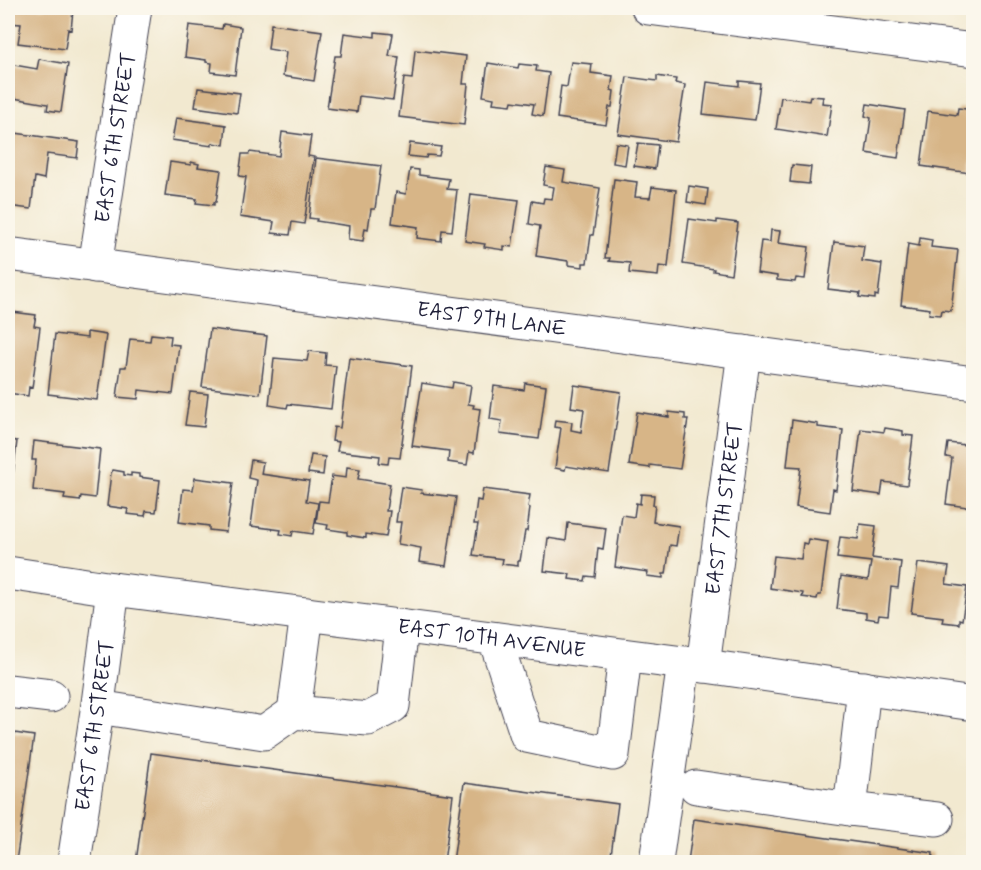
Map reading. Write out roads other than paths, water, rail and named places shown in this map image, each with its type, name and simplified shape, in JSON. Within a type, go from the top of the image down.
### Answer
[{"type":"street","name":"EAST 6TH STREET","points":[[95,266],[135,8]]},
{"type":"street","points":[[648,8],[974,50]]},
{"type":"street","name":"EAST 9TH LANE","points":[[8,254],[974,383]]},
{"type":"street","name":"EAST 7TH STREET","points":[[656,862],[694,665],[744,352]]},
{"type":"street","name":"EAST 10TH AVENUE","points":[[8,573],[974,704]]},
{"type":"street","name":"EAST 6TH STREET","points":[[74,862],[98,707],[113,589]]},
{"type":"street","points":[[294,712],[307,614]]},
{"type":"street","points":[[98,707],[264,733],[294,712],[368,719],[393,706],[402,627]]},
{"type":"street","points":[[495,639],[527,736],[613,754],[626,656]]},
{"type":"street","points":[[850,809],[864,688]]},
{"type":"street","points":[[8,692],[51,696]]},
{"type":"street","points":[[696,788],[937,819]]}]
